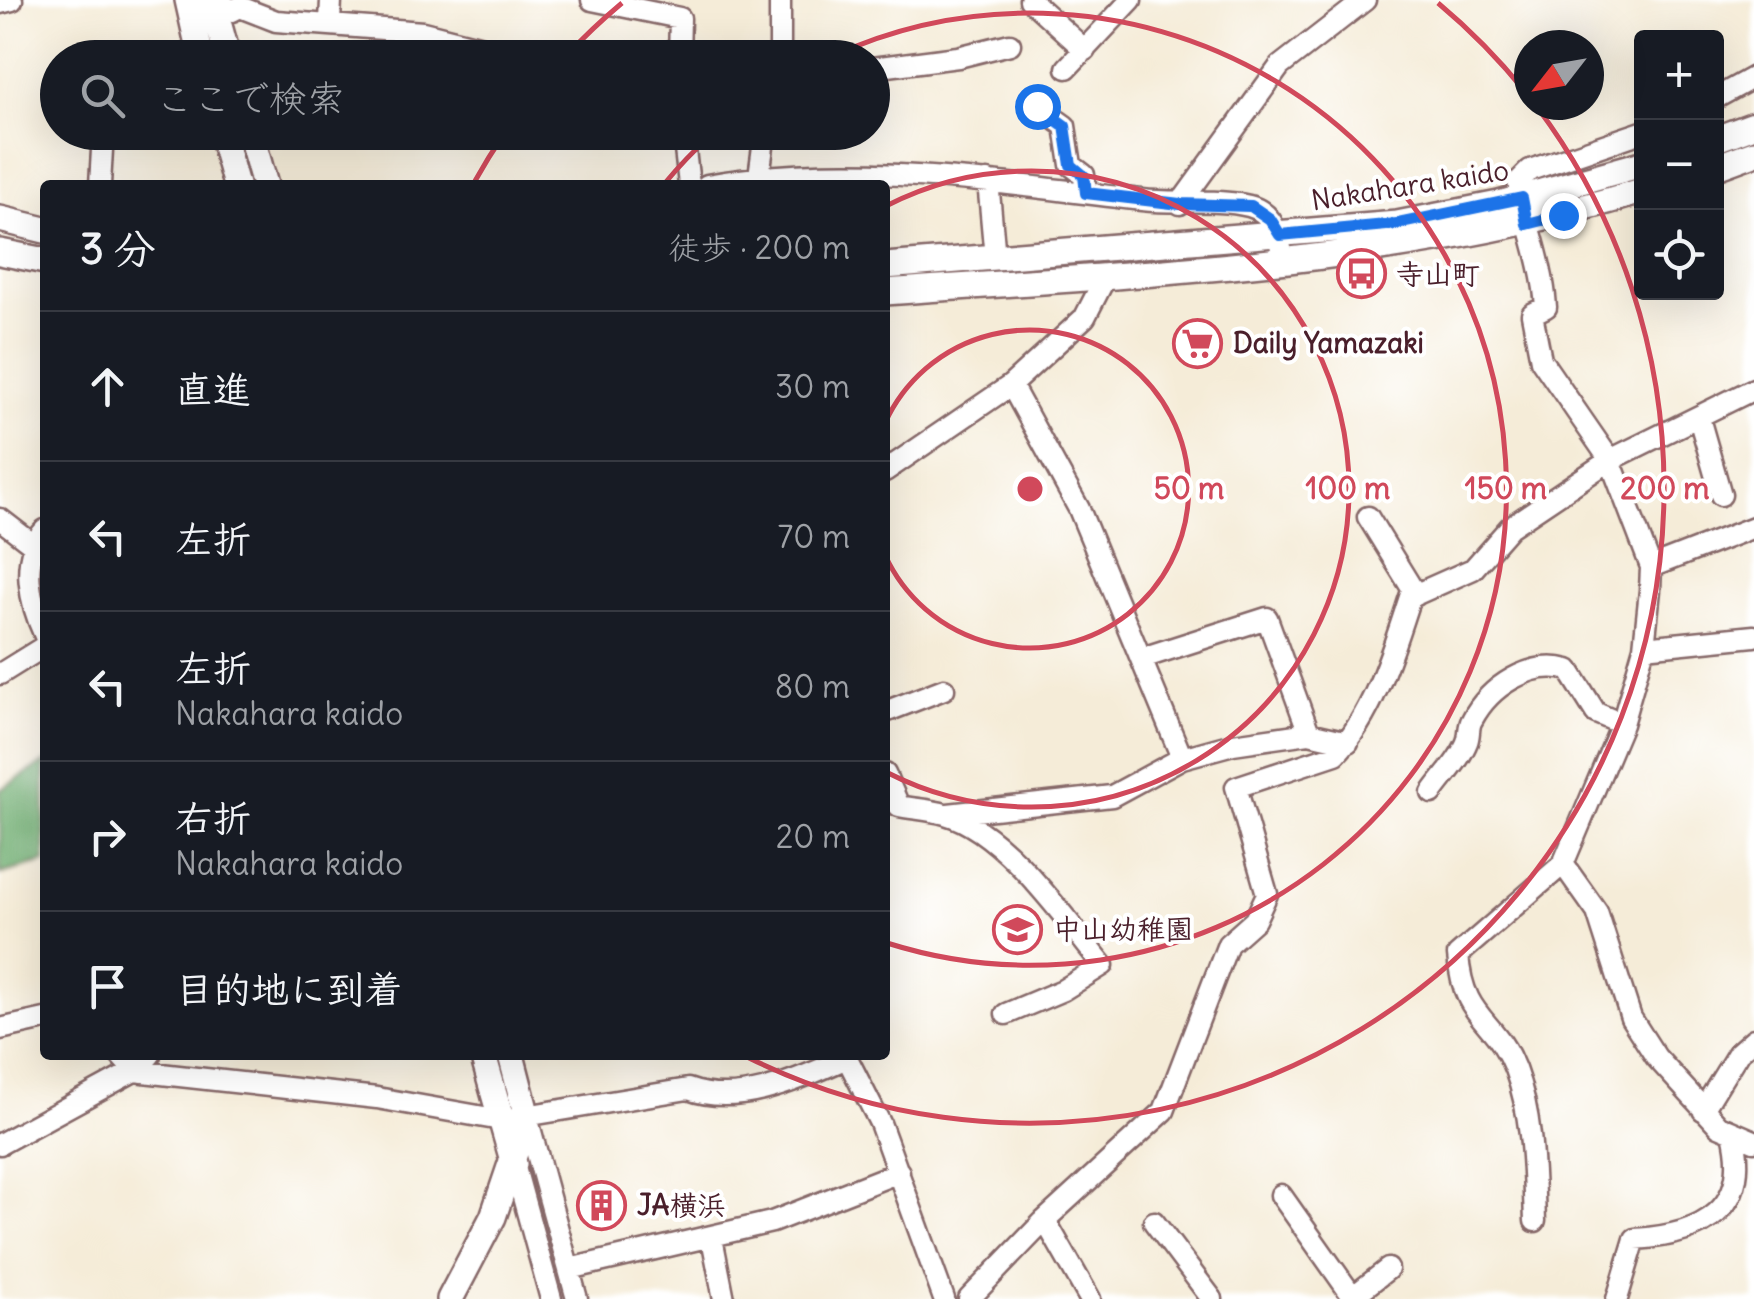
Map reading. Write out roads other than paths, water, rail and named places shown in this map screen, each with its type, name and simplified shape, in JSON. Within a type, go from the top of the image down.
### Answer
[{"type":"main road","points":[[188,0],[197,40]]},
{"type":"main road","points":[[214,0],[224,40]]},
{"type":"main road","points":[[1724,136],[1754,125]]},
{"type":"main road","points":[[226,150],[235,180]]},
{"type":"main road","points":[[255,150],[264,180]]},
{"type":"main road","points":[[1724,164],[1754,153]]},
{"type":"main road","name":"Nakahara kaido","points":[[890,292],[1106,276],[1281,247],[1522,198],[1634,166]]},
{"type":"main road","name":"Nakahara kaido","points":[[890,266],[1281,247],[1411,246],[1527,224],[1634,193]]},
{"type":"main road","points":[[0,218],[40,229]]},
{"type":"main road","points":[[0,252],[40,260]]},
{"type":"main road","points":[[485,1060],[514,1118]]},
{"type":"main road","points":[[450,1299],[476,1256],[514,1164],[511,1060]]},
{"type":"street","points":[[0,3],[12,0]]},
{"type":"street","points":[[214,0],[232,10],[240,7],[276,21],[330,22],[422,32],[454,40]]},
{"type":"street","points":[[330,22],[331,0]]},
{"type":"street","points":[[592,0],[680,18],[679,40]]},
{"type":"street","points":[[780,0],[780,40]]},
{"type":"street","points":[[1030,0],[1085,50]]},
{"type":"street","points":[[1067,68],[1132,0]]},
{"type":"street","points":[[1180,204],[1280,66],[1365,0]]},
{"type":"street","points":[[890,66],[958,58],[1010,44]]},
{"type":"street","points":[[1724,94],[1754,77]]},
{"type":"street","points":[[1037,106],[1065,126],[1071,165],[1084,176],[1086,193]]},
{"type":"street","points":[[1535,1221],[1532,1149],[1515,1070],[1502,1044],[1470,1007],[1460,986],[1458,955],[1564,864],[1622,724],[1644,647],[1652,568],[1610,460],[1541,360],[1532,314],[1546,307],[1543,270],[1518,182],[1530,170],[1634,135]]},
{"type":"street","points":[[100,180],[103,150]]},
{"type":"street","points":[[685,150],[688,180]]},
{"type":"street","points":[[759,176],[763,150]]},
{"type":"street","points":[[736,180],[759,176],[900,174],[988,180],[1180,204],[1251,206],[1270,219],[1281,247]]},
{"type":"street","points":[[988,180],[995,258]]},
{"type":"street","points":[[890,468],[1011,385],[1084,317],[1106,276]]},
{"type":"street","points":[[1011,385],[1079,510],[1182,758]]},
{"type":"street","points":[[969,1299],[1044,1220],[1164,1112],[1228,944],[1256,920],[1267,894],[1236,787],[1336,754],[1348,742],[1378,685],[1410,598],[1473,570],[1493,552],[1510,526],[1610,460],[1754,389]]},
{"type":"street","points":[[1699,418],[1721,495]]},
{"type":"street","points":[[1368,517],[1416,594]]},
{"type":"street","points":[[0,519],[40,538],[29,588],[32,610],[40,626]]},
{"type":"street","points":[[1652,568],[1754,527]]},
{"type":"street","points":[[1142,658],[1267,618],[1309,732]]},
{"type":"street","points":[[1644,647],[1754,636]]},
{"type":"street","points":[[0,674],[40,649]]},
{"type":"street","points":[[1432,794],[1468,740],[1470,722],[1492,692],[1514,677],[1558,667],[1569,670],[1596,713],[1622,724]]},
{"type":"street","points":[[890,710],[944,690]]},
{"type":"street","points":[[890,785],[899,806],[948,814],[1112,796],[1182,758],[1309,732],[1348,742]]},
{"type":"street","points":[[948,814],[982,832],[1032,879],[1103,964],[1064,990],[1006,1014]]},
{"type":"street","points":[[1564,864],[1597,912],[1631,1018],[1656,1057],[1703,1110],[1733,1134],[1754,1141]]},
{"type":"street","points":[[0,1029],[40,1019]]},
{"type":"street","points":[[1703,1110],[1738,1054],[1754,1039]]},
{"type":"street","points":[[0,1144],[127,1063],[514,1118],[688,1089],[715,1099],[793,1082],[842,1060]]},
{"type":"street","points":[[848,1060],[898,1172],[944,1299]]},
{"type":"street","points":[[514,1118],[577,1299]]},
{"type":"street","points":[[1618,1299],[1635,1238],[1666,1237],[1699,1226],[1722,1210],[1736,1186],[1740,1160],[1733,1134]]},
{"type":"street","points":[[514,1164],[551,1299]]},
{"type":"street","points":[[569,1269],[772,1222],[898,1172]]},
{"type":"street","points":[[1281,1195],[1351,1298],[1388,1269]]},
{"type":"street","points":[[1044,1220],[1090,1299]]},
{"type":"street","points":[[1154,1222],[1212,1299]]},
{"type":"street","points":[[712,1238],[724,1299]]},
{"type":"place","name":"寺山町","points":[[1361,274]]},
{"type":"place","name":"Daily Yamazaki","points":[[1198,343]]},
{"type":"place","name":"中山幼稚園","points":[[1018,929]]},
{"type":"place","name":"JA横浜","points":[[602,1205]]}]
